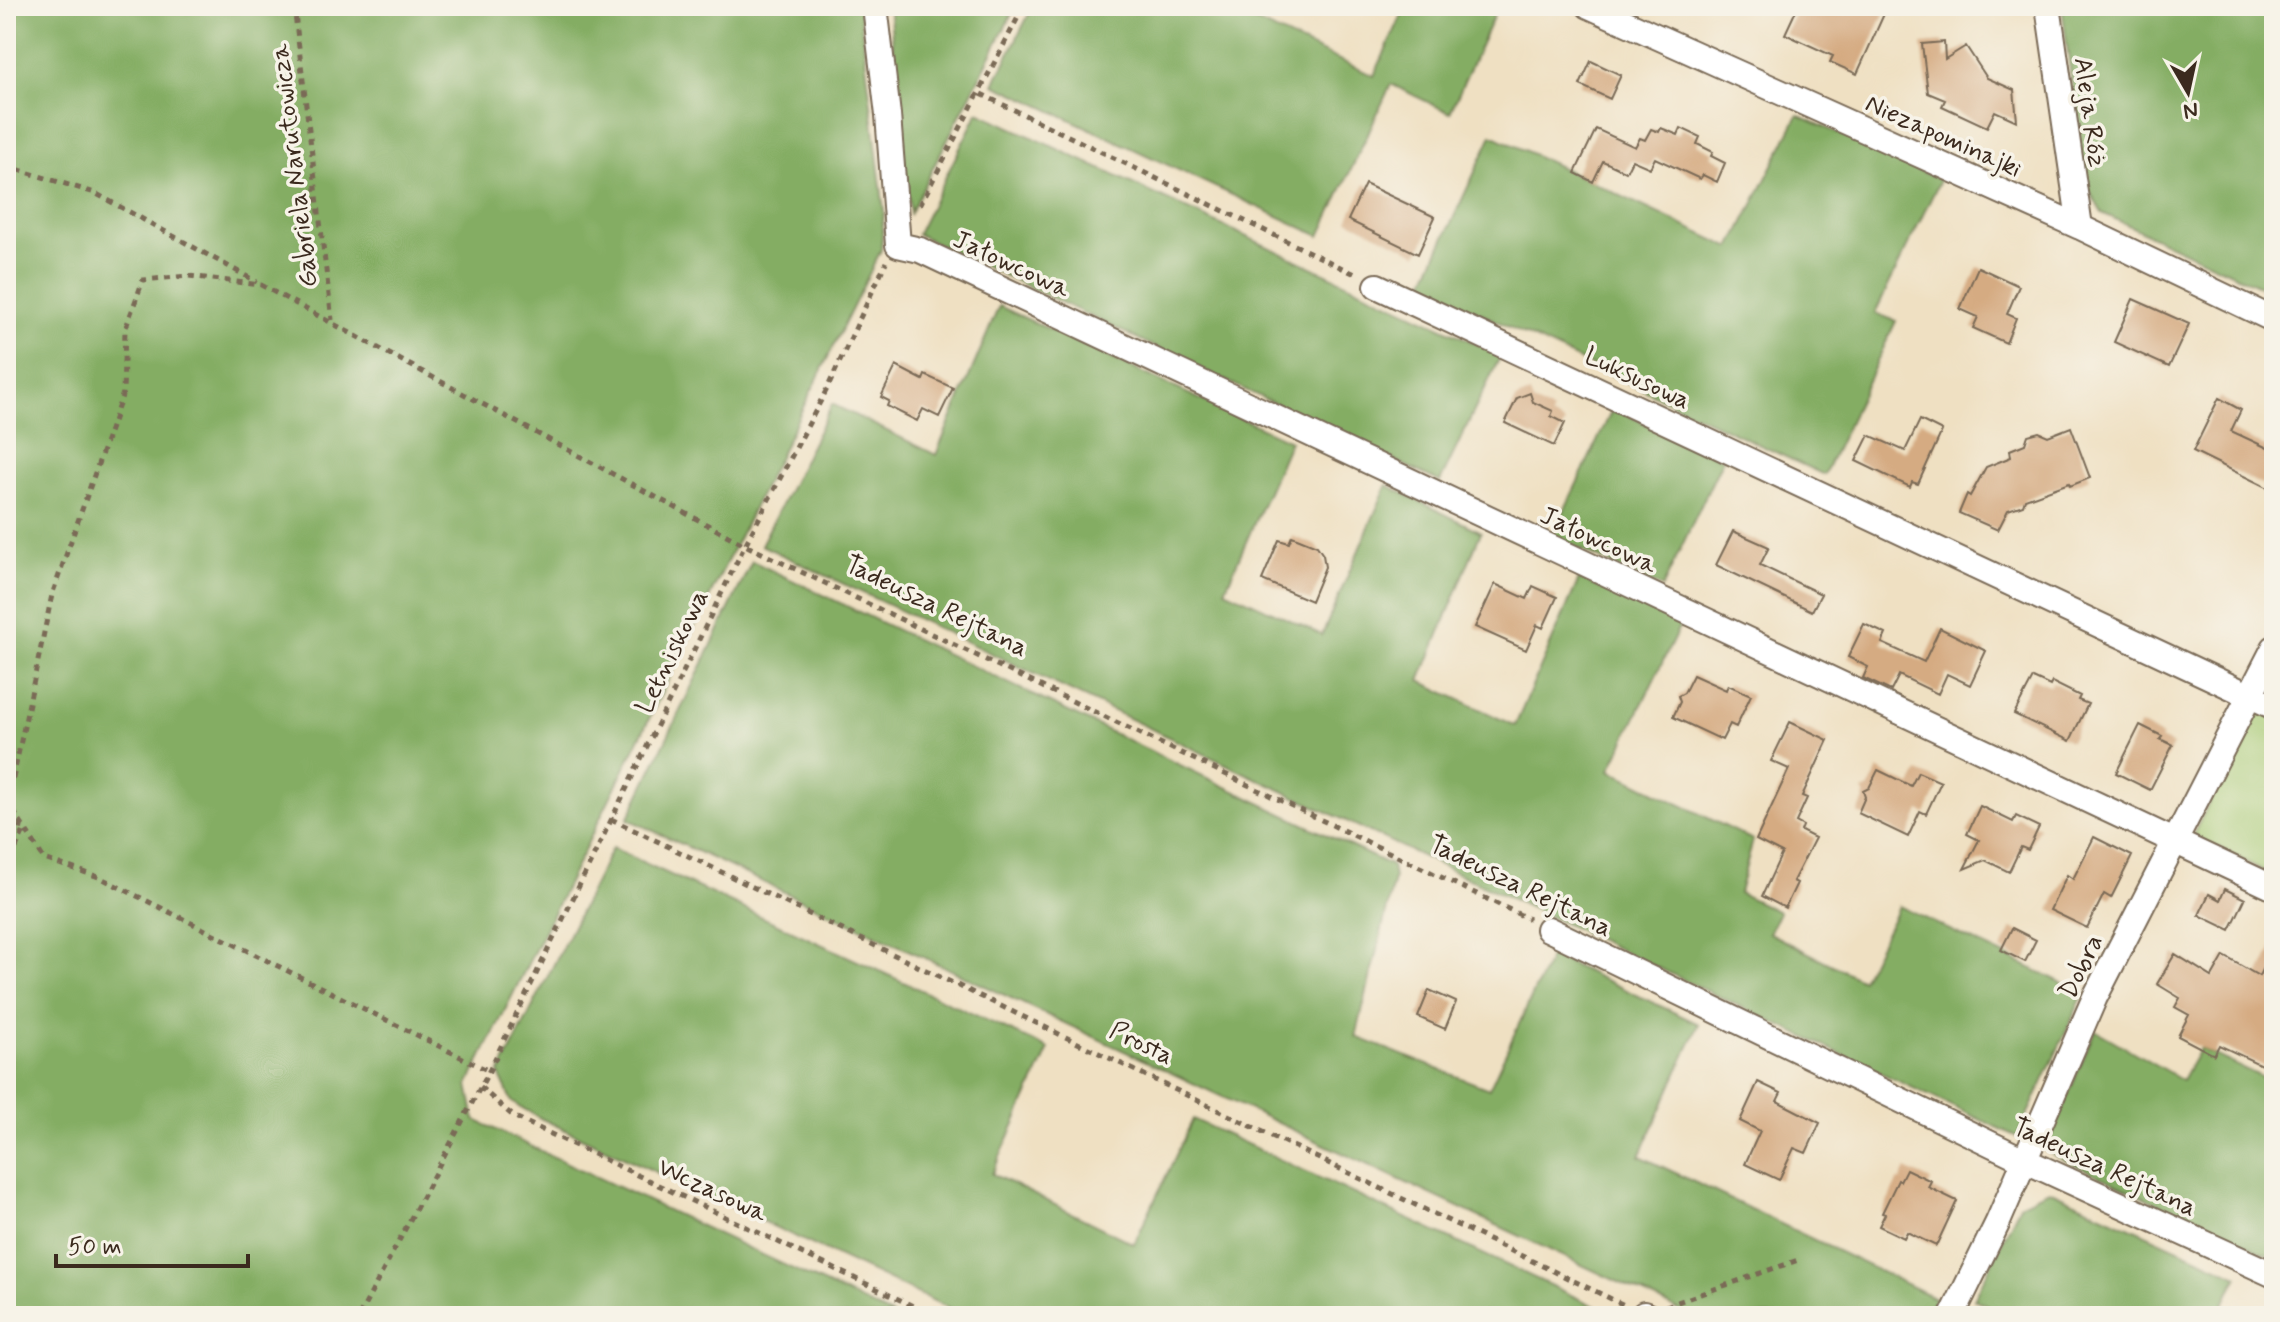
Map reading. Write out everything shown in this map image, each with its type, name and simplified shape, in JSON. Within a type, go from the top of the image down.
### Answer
[{"type":"street","points":[[875,6],[888,115],[898,245]]},
{"type":"street","name":"Niezapominajki","points":[[1589,6],[2080,227],[2274,320]]},
{"type":"street","name":"Aleja Róż","points":[[2048,6],[2080,227]]},
{"type":"street","name":"Jałowcowa","points":[[898,245],[920,250],[2274,888]]},
{"type":"street","name":"Luksusowa","points":[[1377,286],[2274,707]]},
{"type":"street","name":"Dobra","points":[[1952,1316],[1998,1222],[2095,997],[2274,648]]},
{"type":"street","name":"Tadeusza Rejtana","points":[[1548,929],[2024,1160],[2274,1275]]},
{"type":"path","name":"Gabriela Narutowicza","points":[[294,6],[332,321]]},
{"type":"path","name":"Letniskowa","points":[[359,1316],[489,1071],[745,545],[828,387],[885,264],[981,94],[1024,6]]},
{"type":"path","points":[[981,94],[1377,286]]},
{"type":"path","name":"Tadeusza Rejtana","points":[[6,166],[95,193],[745,545],[1548,929]]},
{"type":"path","points":[[261,285],[189,276],[143,280],[125,330],[123,393],[52,595],[7,801],[44,859],[99,877],[489,1071]]},
{"type":"path","name":"Prosta","points":[[611,819],[1646,1315]]},
{"type":"path","points":[[6,823],[25,828]]},
{"type":"path","points":[[6,870],[25,828]]},
{"type":"path","name":"Wczasowa","points":[[480,1087],[513,1116],[934,1316]]},
{"type":"path","points":[[1646,1315],[1798,1260]]},
{"type":"green space","points":[[6,6],[859,6],[884,211],[881,250],[468,1085],[475,1120],[893,1316],[6,1316]]},
{"type":"green space","points":[[889,6],[1016,6],[910,213]]},
{"type":"green space","points":[[1033,6],[1231,6],[1230,10],[1374,76],[1406,6],[1498,6],[1450,113],[1391,84],[1320,236],[994,84]]},
{"type":"green space","points":[[2062,6],[2274,6],[2274,293],[2102,213],[2084,181]]},
{"type":"green space","points":[[978,112],[1501,355],[1440,482],[917,234]]},
{"type":"green space","points":[[1798,115],[1940,180],[1875,313],[1896,321],[1824,475],[1422,286],[1492,135],[1731,248]]},
{"type":"green space","points":[[999,306],[1290,441],[1225,590],[1322,635],[1387,485],[1481,532],[1420,681],[1515,726],[1579,579],[1681,624],[1610,770],[1753,840],[1739,893],[1779,912],[1769,933],[1862,980],[1899,906],[2084,993],[2017,1137],[761,545],[832,404],[936,455]]},
{"type":"green space","points":[[1613,408],[1723,459],[1662,588],[1552,536]]},
{"type":"green space","points":[[752,561],[1392,866],[1394,879],[1356,1037],[1489,1089],[1551,955],[1699,1024],[1640,1156],[1935,1298],[1926,1316],[1691,1316],[628,819]]},
{"type":"green space","points":[[2256,710],[2274,718],[2274,876],[2193,835]]},
{"type":"green space","points":[[612,848],[1049,1049],[992,1174],[1134,1244],[1193,1119],[1616,1316],[966,1316],[540,1118],[512,1102],[499,1074]]},
{"type":"green space","points":[[2095,1030],[2182,1080],[2200,1048],[2274,1083],[2274,1258],[2045,1151]]},
{"type":"green space","points":[[2049,1190],[2238,1276],[2218,1316],[2010,1316],[1974,1299],[2021,1203]]},
{"type":"building","points":[[1798,6],[1829,6],[1846,14],[1850,6],[1866,6],[1884,14],[1857,74],[1830,62],[1833,56],[1785,34]]},
{"type":"building","points":[[1944,42],[1945,59],[1966,46],[1987,78],[2014,90],[2017,121],[1995,111],[1987,127],[1942,106],[1945,100],[1928,93],[1922,44]]},
{"type":"building","points":[[1591,61],[1621,75],[1610,99],[1580,85]]},
{"type":"building","points":[[1661,128],[1678,135],[1681,128],[1700,137],[1697,144],[1725,163],[1717,182],[1703,175],[1700,179],[1655,158],[1650,168],[1632,160],[1626,172],[1603,161],[1593,182],[1575,173],[1596,129],[1635,147],[1640,138],[1645,140],[1651,129],[1659,132]]},
{"type":"building","points":[[1365,184],[1435,217],[1418,254],[1348,220]]},
{"type":"building","points":[[1978,267],[2019,286],[2007,314],[2016,318],[2006,343],[1973,328],[1978,317],[1960,309]]},
{"type":"building","points":[[2133,299],[2189,324],[2169,367],[2114,342]]},
{"type":"building","points":[[896,366],[923,380],[925,375],[953,388],[939,417],[923,409],[917,421],[887,406],[889,401],[881,397]]},
{"type":"building","points":[[1530,393],[1533,402],[1553,411],[1551,416],[1565,423],[1554,446],[1505,423],[1517,398]]},
{"type":"building","points":[[2219,398],[2241,410],[2231,431],[2274,451],[2274,491],[2193,451]]},
{"type":"building","points":[[1920,420],[1942,431],[1918,484],[1912,482],[1910,487],[1856,461],[1869,435],[1905,451]]},
{"type":"building","points":[[2071,427],[2090,478],[2025,499],[2023,505],[2008,510],[1998,530],[1959,513],[1967,494],[1970,496],[1986,467],[2011,457],[2010,450],[2025,444],[2028,435],[2039,432],[2048,436]]},
{"type":"building","points":[[1733,531],[1769,547],[1760,565],[1821,594],[1812,611],[1716,565]]},
{"type":"building","points":[[1292,536],[1317,546],[1323,555],[1325,567],[1311,601],[1262,580],[1279,540],[1289,543]]},
{"type":"building","points":[[1495,584],[1527,599],[1533,586],[1557,597],[1543,628],[1537,625],[1526,650],[1475,627]]},
{"type":"building","points":[[1864,624],[1886,634],[1882,643],[1924,662],[1940,628],[1986,651],[1970,685],[1947,674],[1938,694],[1899,675],[1891,691],[1863,678],[1868,667],[1848,657]]},
{"type":"building","points":[[1693,675],[1726,690],[1728,685],[1751,695],[1736,727],[1730,724],[1722,740],[1673,717],[1680,702],[1678,696],[1684,693]]},
{"type":"building","points":[[2033,678],[2050,686],[2052,682],[2080,696],[2078,700],[2088,704],[2070,741],[2014,714]]},
{"type":"building","points":[[1790,722],[1828,740],[1802,796],[1807,798],[1796,822],[1803,826],[1801,831],[1815,838],[1793,881],[1797,883],[1785,908],[1762,896],[1782,853],[1756,840],[1789,769],[1771,761]]},
{"type":"building","points":[[2140,725],[2173,745],[2150,790],[2116,773]]},
{"type":"building","points":[[1878,770],[1911,786],[1918,772],[1941,782],[1926,814],[1920,811],[1908,837],[1858,813],[1865,797],[1863,791],[1869,788]]},
{"type":"building","points":[[1980,806],[2013,822],[2016,816],[2039,827],[2028,850],[2021,847],[2009,872],[1985,860],[1964,869],[1979,840],[1967,834]]},
{"type":"building","points":[[2094,837],[2132,856],[2111,898],[2104,894],[2087,928],[2050,910],[2067,875],[2073,879]]},
{"type":"building","points":[[2225,889],[2245,899],[2230,930],[2199,915],[2209,894],[2220,900]]},
{"type":"building","points":[[2012,928],[2036,940],[2025,962],[2001,950]]},
{"type":"building","points":[[2274,944],[2274,1071],[2219,1045],[2214,1055],[2178,1036],[2189,1015],[2175,1007],[2180,998],[2157,984],[2175,954],[2212,977],[2224,956],[2259,976]]},
{"type":"building","points":[[1429,990],[1456,1002],[1445,1029],[1418,1017]]},
{"type":"building","points":[[1758,1082],[1781,1093],[1777,1101],[1820,1123],[1806,1153],[1794,1148],[1779,1180],[1745,1164],[1760,1131],[1740,1121]]},
{"type":"building","points":[[1906,1169],[1931,1181],[1928,1187],[1957,1201],[1936,1246],[1907,1232],[1904,1238],[1879,1226],[1885,1214],[1882,1213]]}]
